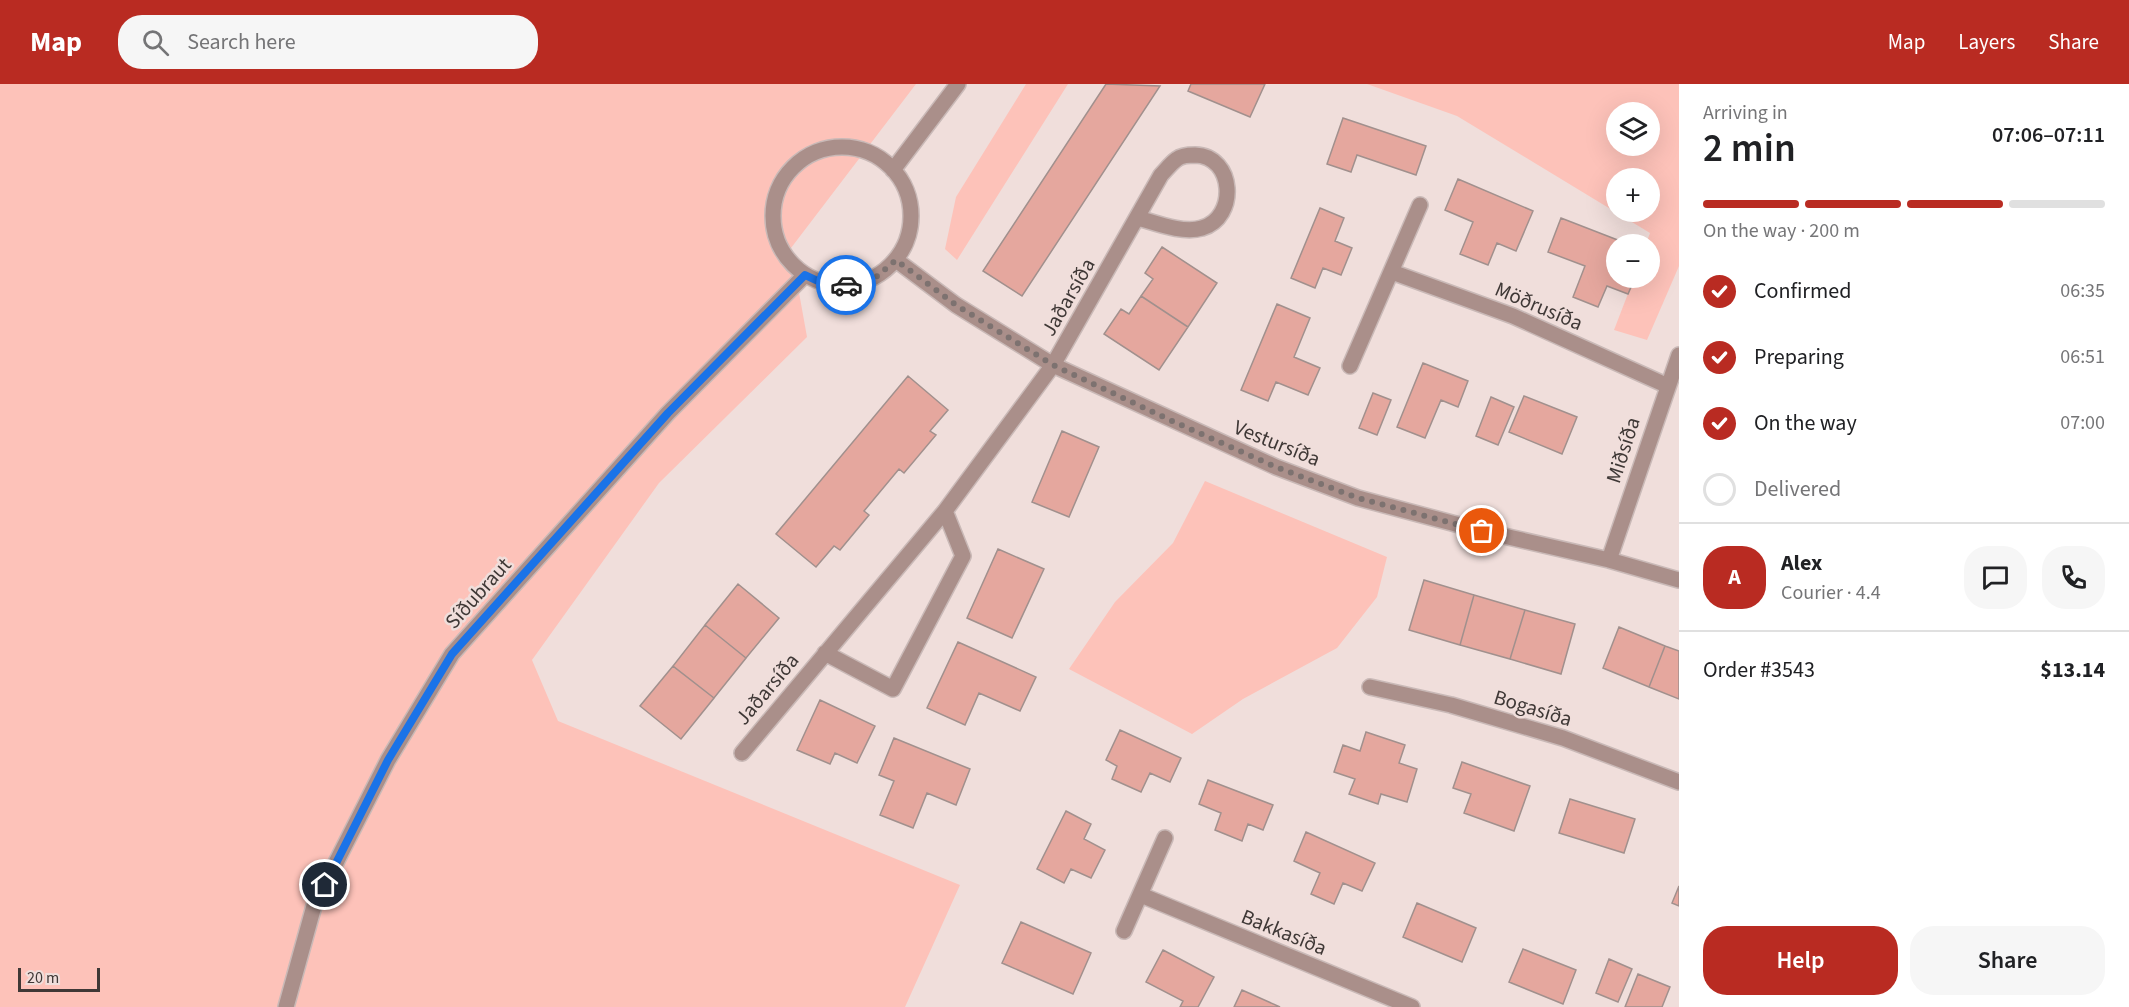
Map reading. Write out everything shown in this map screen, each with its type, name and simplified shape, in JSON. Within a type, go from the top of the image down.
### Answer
[{"type":"street","points":[[893,170],[958,84]]},
{"type":"street","points":[[835,147],[856,148],[877,156],[893,170],[904,184],[910,201],[912,219],[909,237],[896,260],[875,278],[858,284],[840,286],[822,283],[805,275],[789,261],[778,243],[773,222],[774,201],[783,181],[796,164],[814,153],[835,147]]},
{"type":"street","name":"Jaðarsíða","points":[[742,753],[945,511],[1053,365],[1161,175],[1179,157],[1203,155],[1213,159],[1221,168],[1227,182],[1227,199],[1214,222],[1201,229],[1188,229],[1138,218]]},
{"type":"street","points":[[1350,366],[1420,205]]},
{"type":"street","name":"Vestursíða","points":[[896,260],[956,305],[1053,365],[1276,467],[1358,498],[1482,531],[1609,560],[1679,580]]},
{"type":"street","name":"Möðrusíða","points":[[1392,272],[1513,316],[1668,386]]},
{"type":"street","name":"Síðubraut","points":[[286,1007],[314,906],[388,760],[452,654],[668,413],[805,275]]},
{"type":"street","name":"Miðsíða","points":[[1609,560],[1679,355]]},
{"type":"street","name":"Jaðarsíða","points":[[825,653],[893,689],[963,556],[945,511]]},
{"type":"street","name":"Bogasíða","points":[[1370,687],[1451,705],[1563,738],[1679,782]]},
{"type":"street","points":[[1124,931],[1165,838]]},
{"type":"street","name":"Bakkasíða","points":[[1141,895],[1412,1007]]},
{"type":"shaded area","points":[[0,84],[916,84],[791,248],[807,337],[659,483],[532,660],[558,721],[960,885],[905,1007],[0,1007]]},
{"type":"shaded area","points":[[1026,84],[1068,84],[957,260],[945,249],[956,197]]},
{"type":"shaded area","points":[[1367,84],[1679,84],[1679,266],[1647,340],[1614,330],[1630,288],[1660,288],[1660,234],[1650,234],[1632,222],[1660,222],[1660,168],[1606,168],[1606,206],[1457,116]]},
{"type":"shaded area","points":[[1205,481],[1387,557],[1377,597],[1337,648],[1243,699],[1192,734],[1069,669],[1115,602],[1173,543]]},
{"type":"building","points":[[1106,84],[1160,86],[1022,296],[983,271]]},
{"type":"building","points":[[1191,84],[1265,84],[1250,117],[1188,91]]},
{"type":"building","points":[[1343,118],[1426,146],[1416,175],[1357,155],[1351,172],[1327,164]]},
{"type":"building","points":[[1458,179],[1533,211],[1516,251],[1497,243],[1488,265],[1460,254],[1473,222],[1445,210]]},
{"type":"building","points":[[1320,208],[1344,218],[1335,241],[1352,248],[1341,275],[1323,268],[1315,288],[1291,278]]},
{"type":"building","points":[[1561,218],[1606,235],[1606,288],[1598,307],[1573,297],[1585,266],[1548,252]]},
{"type":"building","points":[[1162,247],[1217,283],[1188,327],[1141,296],[1153,279],[1145,273]]},
{"type":"building","points":[[1612,288],[1631,288],[1628,294]]},
{"type":"building","points":[[1141,296],[1188,327],[1159,370],[1104,334],[1121,309],[1129,314]]},
{"type":"building","points":[[1277,304],[1310,318],[1294,357],[1320,368],[1308,395],[1276,382],[1268,401],[1241,390]]},
{"type":"building","points":[[1423,363],[1468,381],[1458,407],[1441,400],[1425,438],[1397,427]]},
{"type":"building","points":[[908,376],[948,410],[930,431],[936,435],[904,473],[899,469],[864,511],[869,515],[840,550],[834,546],[816,567],[776,534]]},
{"type":"building","points":[[1373,393],[1391,400],[1377,435],[1359,428]]},
{"type":"building","points":[[1524,396],[1577,417],[1562,454],[1509,432]]},
{"type":"building","points":[[1491,397],[1514,407],[1498,445],[1476,436]]},
{"type":"building","points":[[1062,431],[1099,447],[1069,517],[1032,502]]},
{"type":"building","points":[[998,549],[1044,569],[1012,638],[967,618]]},
{"type":"building","points":[[1424,580],[1474,595],[1460,645],[1409,630]]},
{"type":"building","points":[[738,584],[779,618],[746,658],[705,625]]},
{"type":"building","points":[[1474,595],[1525,610],[1510,659],[1460,645]]},
{"type":"building","points":[[1525,610],[1575,624],[1561,674],[1510,659]]},
{"type":"building","points":[[705,625],[746,658],[714,698],[673,666]]},
{"type":"building","points":[[1619,627],[1665,646],[1649,687],[1603,668]]},
{"type":"building","points":[[958,642],[1036,677],[1020,711],[979,693],[965,725],[927,708]]},
{"type":"building","points":[[1665,646],[1679,651],[1679,699],[1649,687]]},
{"type":"building","points":[[673,666],[714,698],[681,739],[640,706]]},
{"type":"building","points":[[820,700],[875,726],[857,763],[835,753],[830,764],[797,750]]},
{"type":"building","points":[[1120,730],[1181,758],[1170,782],[1150,773],[1141,792],[1112,779],[1117,766],[1106,760]]},
{"type":"building","points":[[1366,732],[1405,745],[1399,763],[1417,769],[1407,802],[1381,794],[1378,804],[1349,794],[1355,779],[1334,772],[1343,745],[1360,751]]},
{"type":"building","points":[[894,738],[970,769],[956,805],[927,793],[913,828],[880,815],[894,781],[879,775]]},
{"type":"building","points":[[1462,762],[1530,786],[1514,831],[1464,813],[1471,794],[1453,788]]},
{"type":"building","points":[[1208,780],[1273,805],[1263,830],[1248,824],[1242,841],[1215,830],[1221,813],[1199,804]]},
{"type":"building","points":[[1570,799],[1635,819],[1624,853],[1559,833]]},
{"type":"building","points":[[1066,811],[1091,824],[1084,839],[1105,850],[1091,878],[1071,869],[1064,883],[1037,869]]},
{"type":"building","points":[[1306,832],[1375,863],[1362,891],[1343,883],[1334,904],[1311,894],[1320,873],[1294,861]]},
{"type":"building","points":[[1679,886],[1679,906],[1672,903]]},
{"type":"building","points":[[1417,903],[1476,928],[1462,962],[1403,937]]},
{"type":"building","points":[[1021,922],[1091,953],[1073,994],[1002,963]]},
{"type":"building","points":[[1523,949],[1576,970],[1563,1004],[1509,982]]},
{"type":"building","points":[[1163,950],[1214,977],[1198,1007],[1180,1007],[1183,1001],[1146,982]]},
{"type":"building","points":[[1609,959],[1632,969],[1618,1002],[1596,993]]},
{"type":"building","points":[[1638,974],[1670,987],[1662,1007],[1625,1007]]},
{"type":"building","points":[[1242,990],[1280,1007],[1234,1007]]},
{"type":"way so far","points":[[846,285],[858,284],[875,278],[896,260],[956,305],[1053,365],[1170,420],[1276,467],[1358,498],[1482,531]]},
{"type":"route","points":[[325,885],[388,760],[452,654],[668,413],[805,275],[822,283],[846,285]]}]
